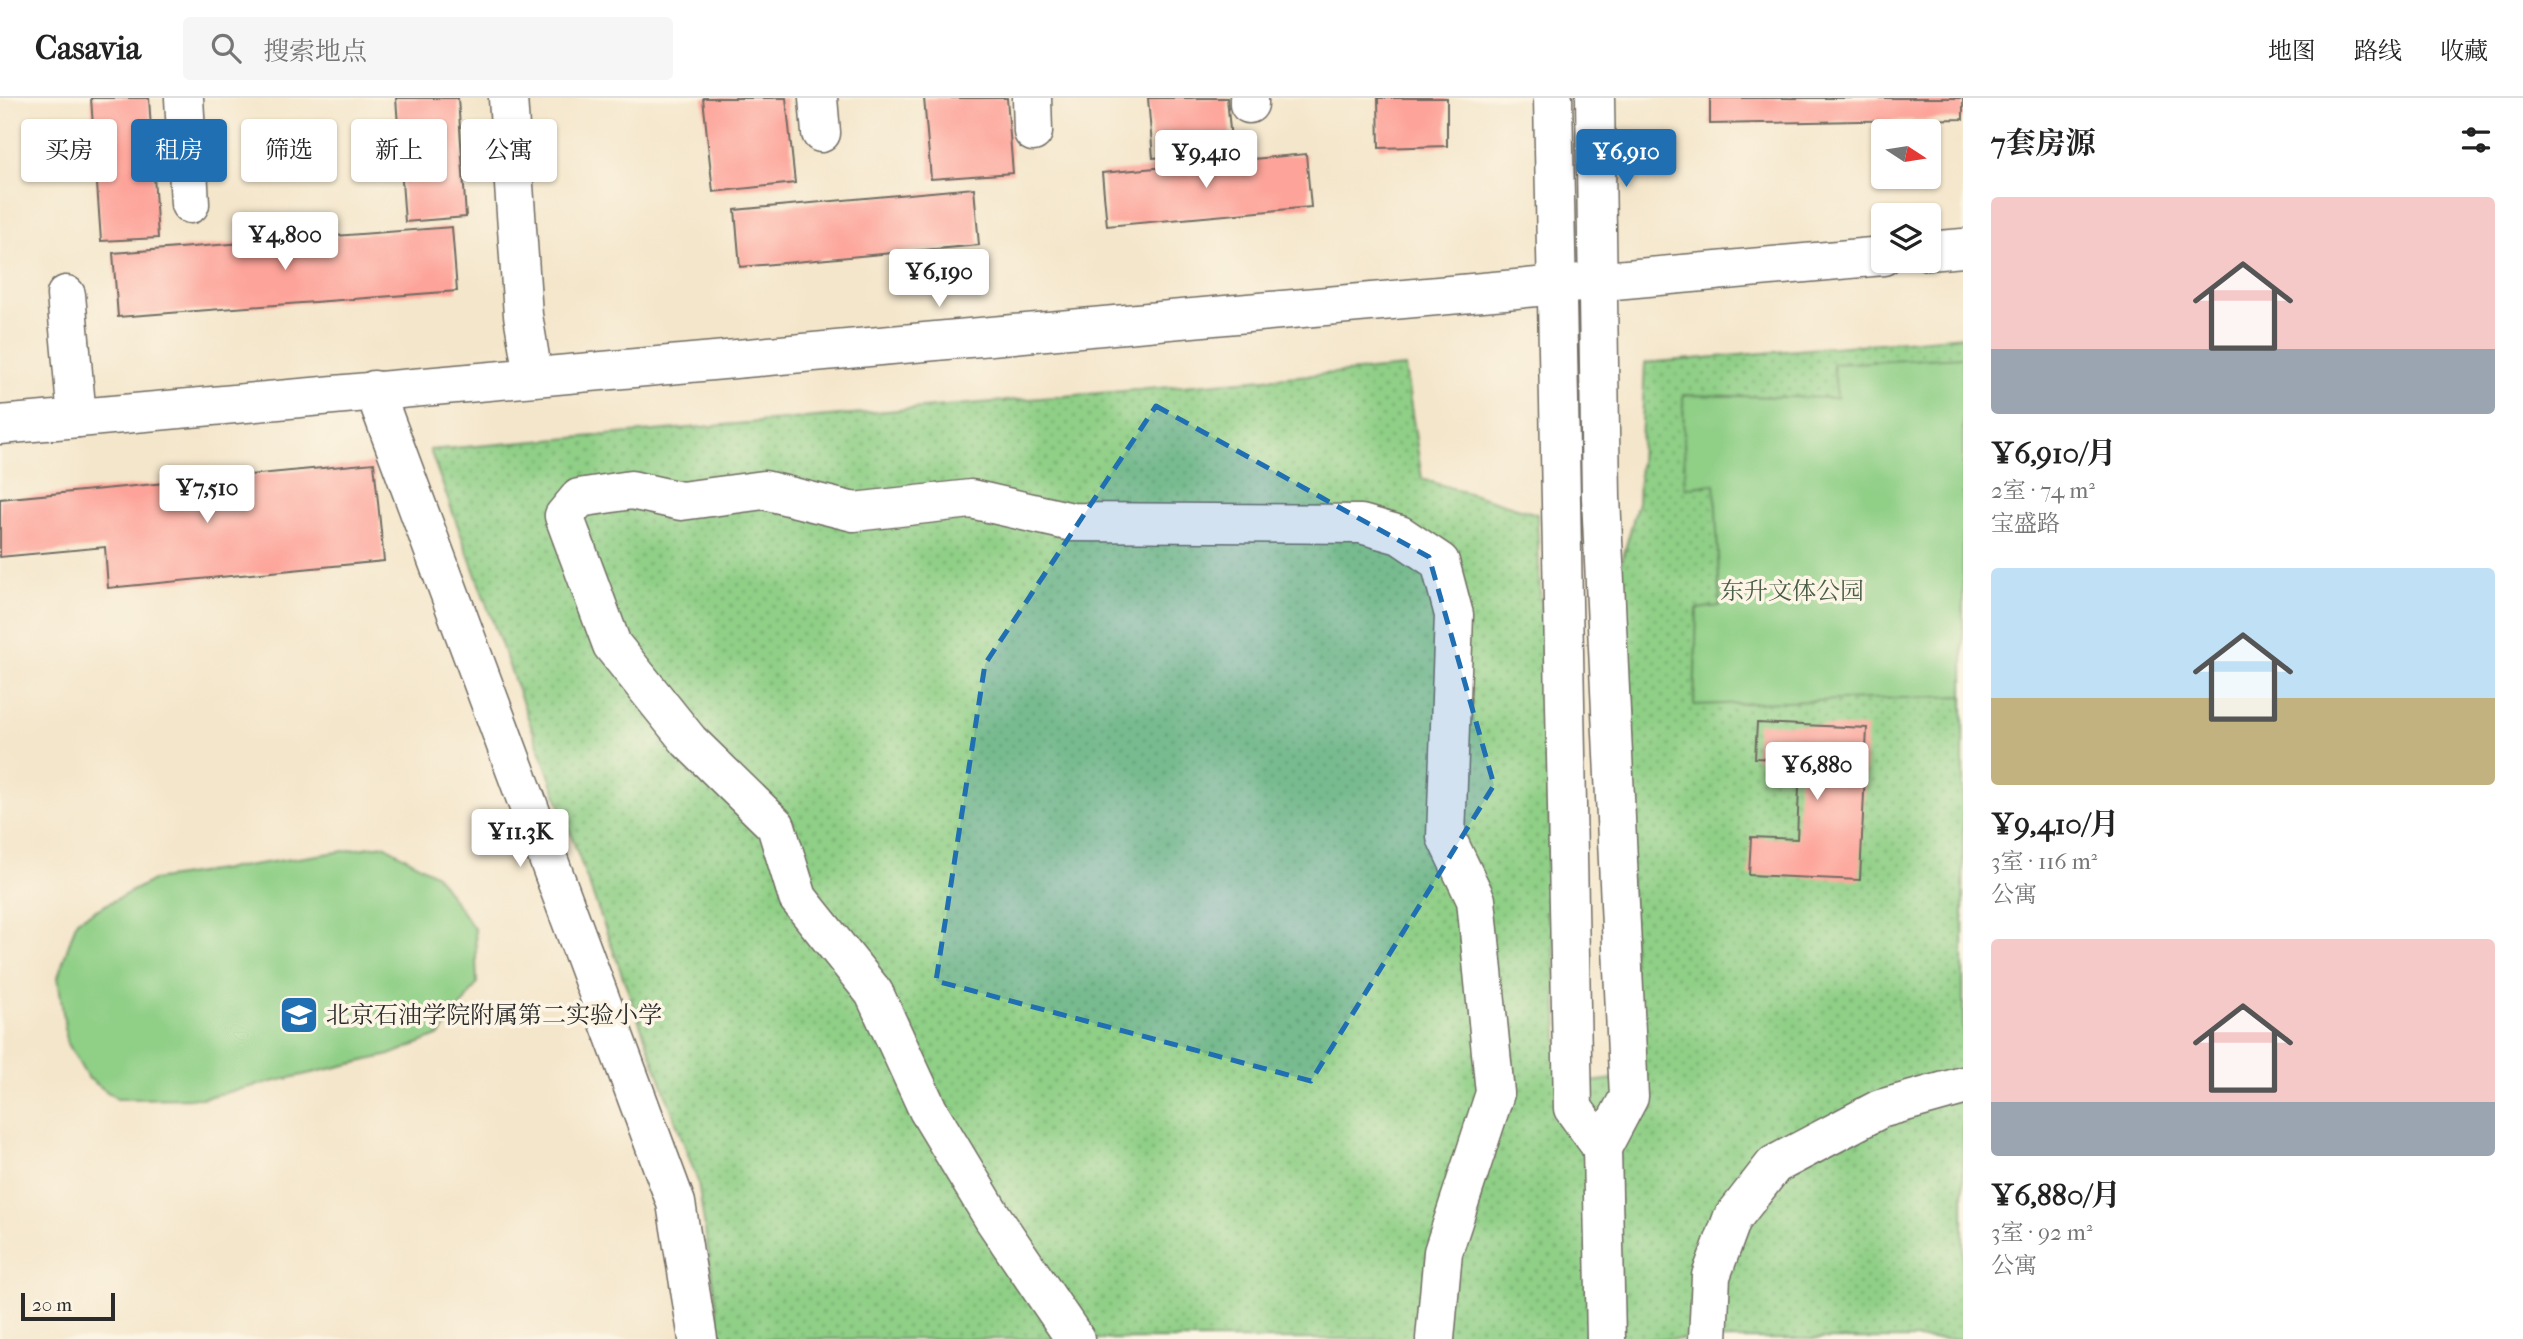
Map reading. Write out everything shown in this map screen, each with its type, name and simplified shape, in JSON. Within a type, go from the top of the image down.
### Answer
[{"type":"street","points":[[184,98],[190,204]]},
{"type":"street","points":[[508,98],[523,315],[533,376]]},
{"type":"street","points":[[1553,98],[1573,1108],[1602,1147]]},
{"type":"street","points":[[1595,98],[1601,497],[1629,1097],[1602,1147],[1606,1339]]},
{"type":"street","points":[[1941,250],[1963,248]]},
{"type":"street","points":[[0,425],[1871,257]]},
{"type":"street","points":[[66,295],[77,418]]},
{"type":"street","points":[[374,390],[676,1203],[698,1339]]},
{"type":"street","points":[[1075,1339],[993,1218],[928,1110],[874,993],[798,898],[776,826],[689,741],[612,645],[564,516],[579,498],[631,490],[681,501],[764,490],[854,512],[971,499],[1072,522],[1361,524],[1400,534],[1440,562],[1454,615],[1446,837],[1476,900],[1495,1093],[1443,1252],[1435,1339]]},
{"type":"street","points":[[1708,1339],[1711,1276],[1732,1219],[1774,1165],[1880,1109],[1963,1086]]},
{"type":"highlighted area","points":[[1156,406],[1429,557],[1494,785],[1311,1081],[936,981],[985,664]]},
{"type":"green space","name":"东升文体公园","points":[[1963,336],[1963,1339],[721,1339],[698,1182],[430,450],[1405,367],[1422,479],[1537,514],[1560,1086],[1637,1076],[1620,568],[1638,502],[1645,363]]},
{"type":"green space","name":"东升文体公园","points":[[1963,357],[1963,696],[1694,705],[1697,609],[1720,606],[1715,484],[1685,488],[1683,395],[1837,398],[1833,364]]},
{"type":"green space","points":[[384,845],[436,875],[475,930],[477,984],[440,1035],[390,1055],[202,1098],[117,1099],[87,1077],[67,1042],[58,977],[77,920],[153,880]]},
{"type":"building","points":[[91,98],[149,98],[150,119],[131,119],[131,182],[154,182],[158,238],[101,241],[97,182],[117,182],[117,119],[92,119]]},
{"type":"building","points":[[396,98],[458,98],[461,182],[464,182],[466,217],[405,222],[402,182],[447,182],[447,119],[398,119]]},
{"type":"building","points":[[703,98],[786,98],[795,183],[713,192]]},
{"type":"building","points":[[924,98],[1007,98],[1013,173],[931,179]]},
{"type":"building","points":[[1148,98],[1227,98],[1232,151],[1153,158]]},
{"type":"building","points":[[1378,98],[1447,98],[1447,146],[1379,148]]},
{"type":"building","points":[[1710,98],[1963,98],[1963,119],[1710,124]]},
{"type":"building","points":[[1306,154],[1311,207],[1107,226],[1102,173]]},
{"type":"building","points":[[974,188],[979,245],[740,267],[735,210]]},
{"type":"building","points":[[452,227],[457,291],[118,317],[113,253]]},
{"type":"building","points":[[374,463],[384,561],[108,588],[105,547],[0,557],[0,499]]},
{"type":"building","points":[[1757,723],[1867,728],[1860,880],[1749,875],[1751,837],[1797,839],[1800,760],[1755,758]]},
{"type":"place","name":"北京石油学院附属第二实验小学","points":[[299,1015]]}]
